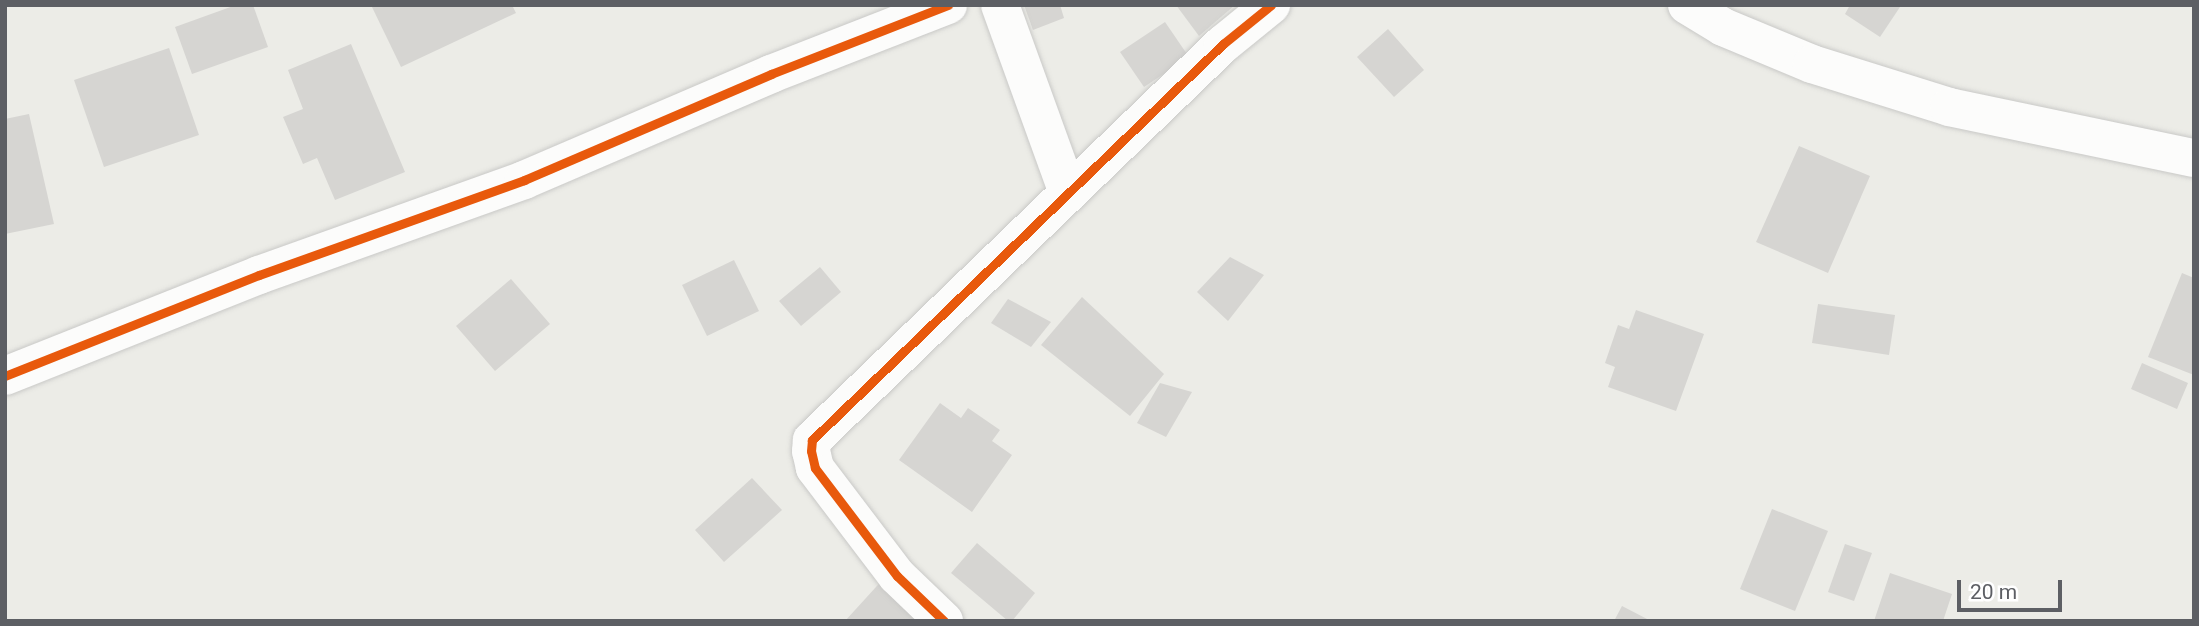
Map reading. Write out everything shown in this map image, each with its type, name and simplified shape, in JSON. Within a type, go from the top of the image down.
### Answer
[{"type":"street","points":[[5,376],[259,275],[524,180],[771,74],[948,5]]},
{"type":"street","points":[[1000,5],[1068,193]]},
{"type":"street","points":[[944,621],[897,576],[815,468],[810,452],[812,440],[941,319],[1223,44],[1272,5]]},
{"type":"street","points":[[1687,5],[1723,27],[1812,64],[1949,107],[2194,158]]},
{"type":"building","points":[[236,5],[253,5],[268,47],[192,74],[175,27]]},
{"type":"building","points":[[371,5],[512,5],[516,13],[401,67]]},
{"type":"building","points":[[1024,5],[1060,5],[1064,18],[1033,30]]},
{"type":"building","points":[[1176,5],[1235,5],[1199,36]]},
{"type":"building","points":[[1850,5],[1900,7],[1880,37],[1845,14]]},
{"type":"building","points":[[1165,22],[1189,57],[1144,87],[1120,52]]},
{"type":"building","points":[[1388,29],[1424,70],[1394,97],[1357,57]]},
{"type":"building","points":[[351,44],[405,172],[335,200],[317,158],[303,164],[283,117],[303,109],[288,70]]},
{"type":"building","points":[[169,48],[199,135],[104,167],[74,80]]},
{"type":"building","points":[[29,114],[54,224],[5,234],[5,119]]},
{"type":"building","points":[[1799,146],[1870,176],[1828,273],[1756,242]]},
{"type":"building","points":[[1230,257],[1264,275],[1228,321],[1197,292]]},
{"type":"building","points":[[734,260],[759,311],[707,336],[682,285]]},
{"type":"building","points":[[820,267],[841,292],[801,326],[779,301]]},
{"type":"building","points":[[2182,273],[2194,278],[2194,375],[2148,357]]},
{"type":"building","points":[[511,279],[550,324],[495,371],[456,326]]},
{"type":"building","points":[[1082,297],[1164,374],[1130,416],[1041,345]]},
{"type":"building","points":[[1008,299],[1051,322],[1031,347],[991,323]]},
{"type":"building","points":[[1818,304],[1895,315],[1889,355],[1812,343]]},
{"type":"building","points":[[1636,310],[1704,334],[1676,411],[1608,387],[1615,367],[1605,363],[1618,325],[1629,329]]},
{"type":"building","points":[[2142,363],[2188,383],[2177,409],[2131,389]]},
{"type":"building","points":[[1160,383],[1192,392],[1166,437],[1137,423]]},
{"type":"building","points":[[940,403],[961,418],[968,408],[1000,430],[992,441],[1012,455],[972,512],[899,460]]},
{"type":"building","points":[[752,478],[782,510],[724,562],[695,530]]},
{"type":"building","points":[[1772,509],[1828,531],[1795,611],[1740,589]]},
{"type":"building","points":[[977,543],[1035,593],[1012,621],[1008,621],[951,573]]},
{"type":"building","points":[[1845,544],[1872,553],[1854,601],[1828,592]]},
{"type":"building","points":[[1890,573],[1952,594],[1943,621],[1874,621]]},
{"type":"building","points":[[886,576],[928,621],[845,621]]},
{"type":"building","points":[[1622,606],[1651,621],[1614,621]]},
{"type":"cycle path","points":[[5,376],[259,275],[524,180],[771,74],[948,5]]},
{"type":"cycle path","points":[[944,621],[897,576],[815,468],[811,451],[812,440],[1223,44],[1271,5]]}]
